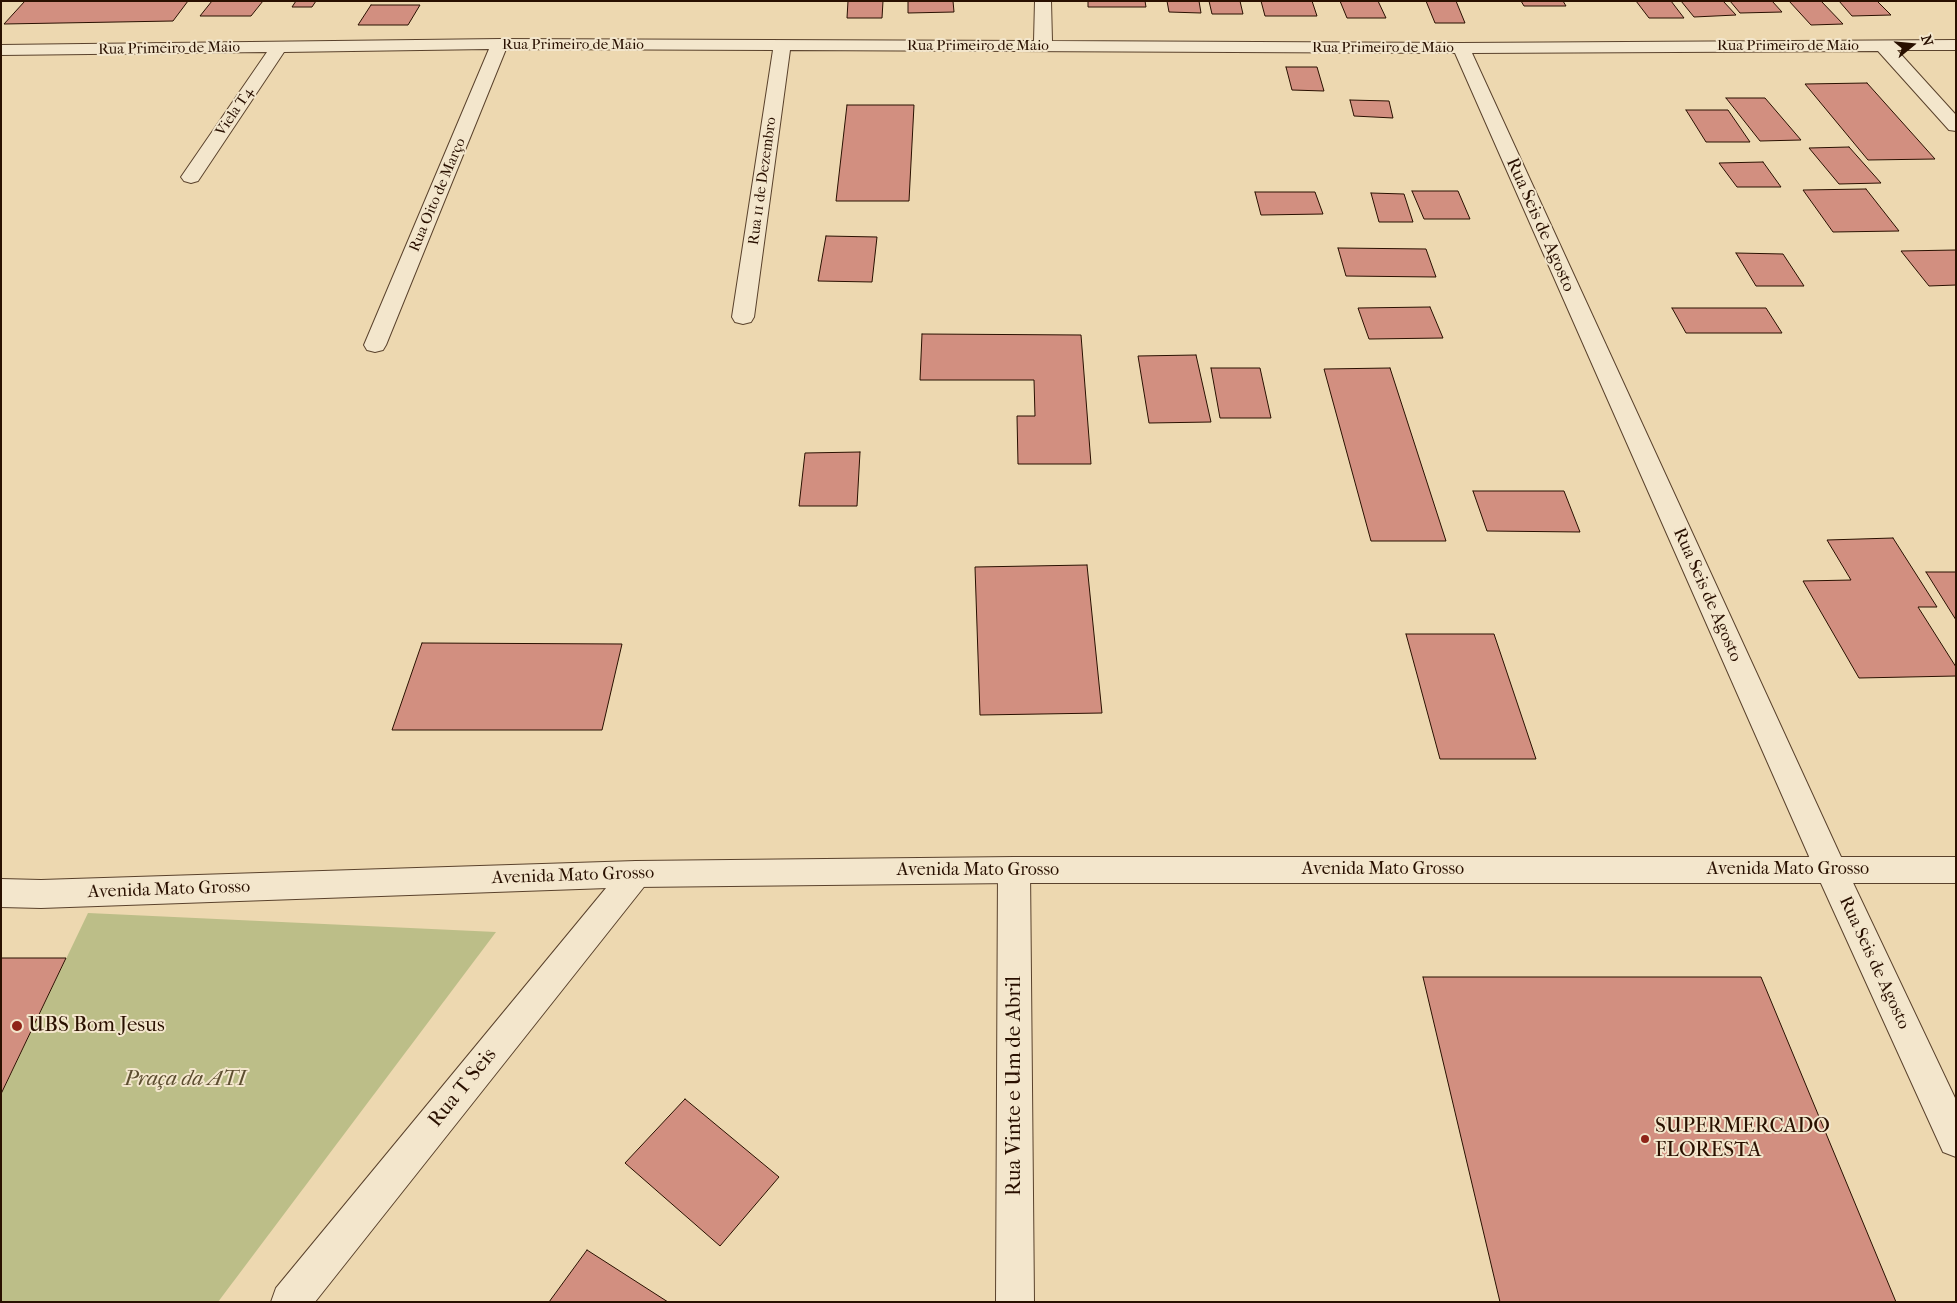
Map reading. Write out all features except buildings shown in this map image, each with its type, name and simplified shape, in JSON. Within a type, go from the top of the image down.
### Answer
[{"type":"street","points":[[1043,1],[1043,46]]},
{"type":"street","name":"Rua Primeiro de Maio","points":[[1,50],[500,44],[1461,48],[1956,45]]},
{"type":"street","name":"Rua Oito de Março","points":[[375,345],[500,44]]},
{"type":"street","name":"Rua 11 de Dezembro","points":[[743,317],[782,45]]},
{"type":"street","points":[[1884,46],[1956,126]]},
{"type":"street","name":"Viela T4","points":[[191,177],[279,47]]},
{"type":"street","name":"Rua Seis de Agosto","points":[[1461,48],[1831,870],[1956,1140]]},
{"type":"street","name":"Avenida Mato Grosso","points":[[1,893],[40,894],[636,874],[1014,870],[1956,870]]},
{"type":"street","name":"Rua Vinte e Um de Abril","points":[[1014,870],[1015,1302]]},
{"type":"street","name":"Rua T Seis","points":[[290,1302],[636,874]]},
{"type":"green space","name":"Praça da ATI","points":[[88,913],[496,932],[218,1302],[1,1302],[1,1095]]},
{"type":"place","name":"UBS Bom Jesus","points":[[17,1026]]},
{"type":"place","name":"SUPERMERCADO FLORESTA","points":[[1645,1139]]}]
